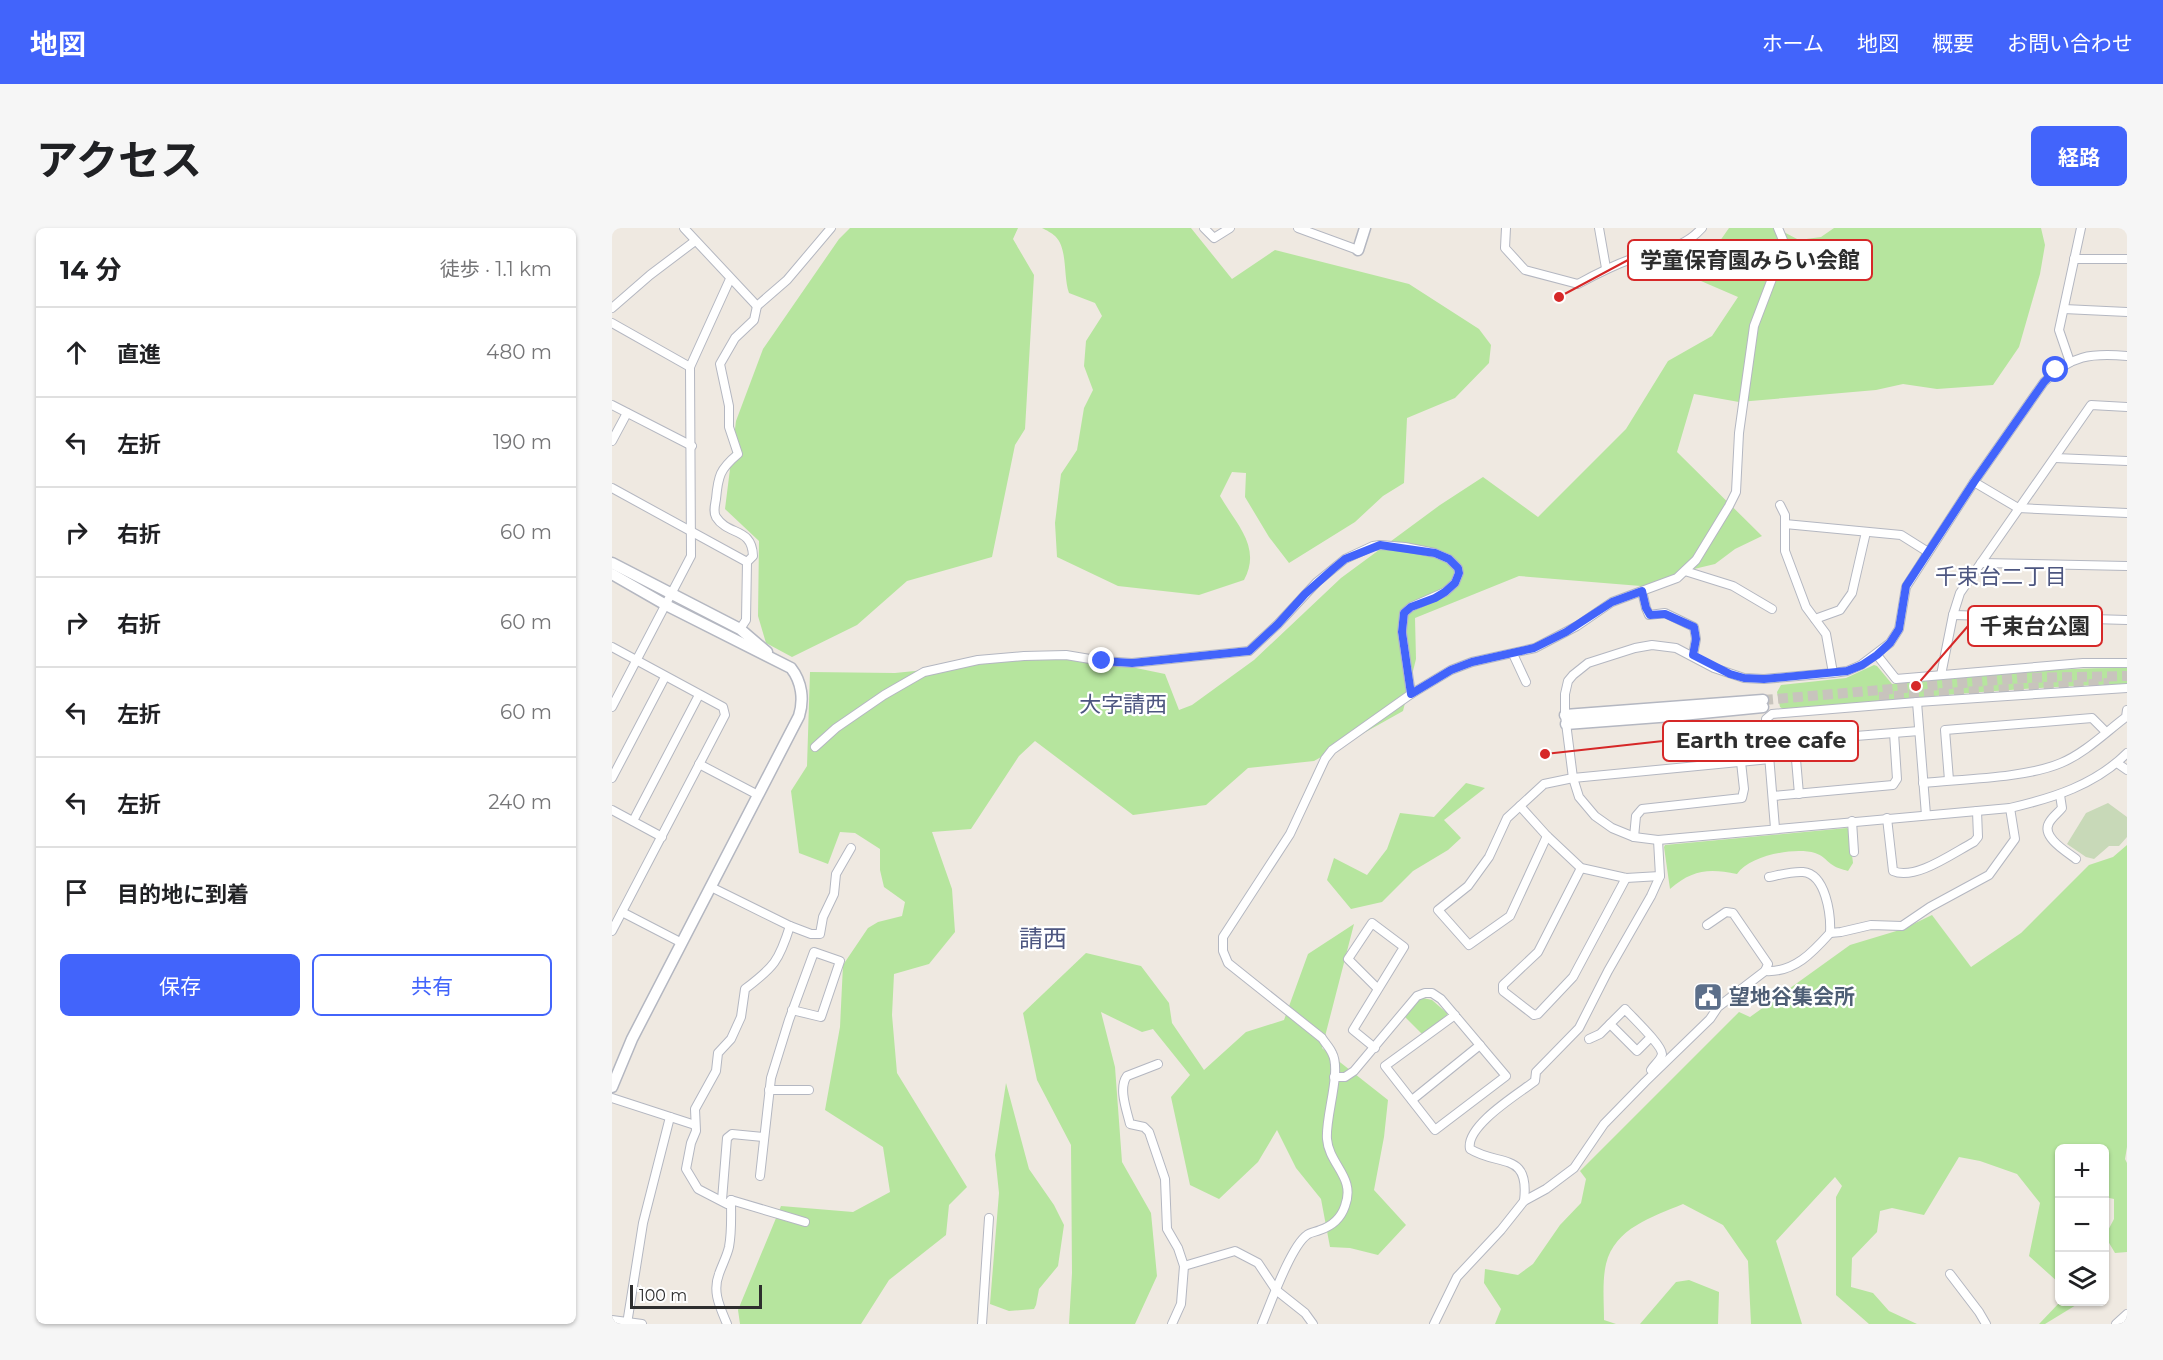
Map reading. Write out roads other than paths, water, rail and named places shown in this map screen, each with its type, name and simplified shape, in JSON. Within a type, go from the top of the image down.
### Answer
[{"type":"street","points":[[684,228],[757,306]]},
{"type":"street","points":[[740,629],[746,620],[747,562],[753,556],[753,545],[747,538],[715,516],[718,476],[725,464],[738,454],[729,427],[729,406],[720,364],[735,338],[754,320],[757,306],[787,280],[831,228]]},
{"type":"street","points":[[1204,228],[1214,238],[1230,228]]},
{"type":"street","points":[[1298,228],[1319,231],[1359,250],[1365,228]]},
{"type":"street","points":[[1506,228],[1505,248],[1525,270],[1578,284],[1606,268],[1636,256],[1677,246],[1691,240],[1702,228]]},
{"type":"street","points":[[1599,228],[1606,268]]},
{"type":"street","points":[[1262,1324],[1297,1247],[1307,1234],[1336,1222],[1345,1206],[1348,1190],[1344,1173],[1329,1153],[1327,1137],[1334,1077],[1333,1054],[1322,1038],[1228,963],[1223,951],[1223,937],[1290,834],[1322,765],[1332,750],[1411,694],[1451,670],[1472,662],[1513,654],[1550,641],[1612,602],[1672,581],[1685,571],[1701,553],[1736,492],[1739,432],[1754,326],[1781,255],[1784,240],[1778,228]]},
{"type":"street","points":[[2070,362],[2059,330],[2081,228]]},
{"type":"street","points":[[612,308],[650,275],[695,241]]},
{"type":"street","points":[[2074,259],[2127,259]]},
{"type":"street","points":[[612,707],[691,556],[690,367],[730,279]]},
{"type":"street","points":[[2064,309],[2127,312]]},
{"type":"street","points":[[612,323],[690,367]]},
{"type":"street","points":[[2127,356],[2103,354],[2085,356],[2056,370],[2044,382],[1974,482],[1906,586],[1899,629],[1890,643],[1862,665],[1833,673],[1764,679],[1744,678],[1714,668],[1677,648],[1643,646],[1588,663],[1577,670],[1568,681],[1564,694],[1574,778],[1580,797],[1595,816],[1612,828],[1634,837],[1658,840],[2010,807],[2046,800],[2077,788],[2117,763],[2127,753]]},
{"type":"street","points":[[612,405],[692,446]]},
{"type":"street","points":[[1941,675],[1953,615],[1960,593],[2018,508],[2091,405],[2127,407]]},
{"type":"street","points":[[612,441],[627,413]]},
{"type":"street","points":[[2055,458],[2127,461]]},
{"type":"street","points":[[1974,482],[2018,508],[2127,513]]},
{"type":"street","points":[[612,488],[747,562]]},
{"type":"street","points":[[1780,505],[1785,515],[1785,551],[1806,607],[1828,641],[1833,673]]},
{"type":"street","points":[[1785,524],[1901,535],[1928,552]]},
{"type":"street","points":[[1815,620],[1840,610],[1852,593],[1866,532]]},
{"type":"street","points":[[815,747],[836,728],[884,695],[924,672],[978,660],[1066,655],[1132,663],[1249,651],[1305,594],[1345,559],[1380,545],[1435,553],[1449,559],[1458,568],[1459,573],[1455,583],[1445,592],[1411,607],[1404,613],[1402,632],[1411,694]]},
{"type":"street","points":[[612,563],[740,629],[779,662]]},
{"type":"street","points":[[1981,563],[2127,566]]},
{"type":"street","points":[[1685,571],[1733,586],[1772,609]]},
{"type":"street","points":[[612,574],[666,605],[791,668],[795,674],[802,703],[799,716],[632,1039],[612,1087]]},
{"type":"street","points":[[1642,591],[1650,615],[1665,614],[1694,627],[1696,639],[1693,655]]},
{"type":"street","points":[[1953,615],[2127,620]]},
{"type":"street","points":[[612,647],[723,707],[725,715],[612,931]]},
{"type":"street","points":[[1513,654],[1526,682]]},
{"type":"street","points":[[1877,655],[1896,679],[2083,663],[2127,663]]},
{"type":"street","points":[[612,778],[666,676]]},
{"type":"street","points":[[1775,828],[1766,719],[1772,714],[2127,688]]},
{"type":"street","points":[[633,821],[699,695]]},
{"type":"street","points":[[1917,702],[1926,815]]},
{"type":"street","points":[[1566,720],[1672,716],[1763,703]]},
{"type":"street","points":[[1923,783],[2029,771],[2061,763],[2086,748],[2126,717],[2127,711]]},
{"type":"street","points":[[1949,780],[1945,730],[2092,718],[2106,732]]},
{"type":"street","points":[[1799,794],[1795,748],[1798,743],[1805,740],[1919,731]]},
{"type":"street","points":[[1773,796],[1893,785],[1897,780],[1894,733]]},
{"type":"street","points":[[1547,836],[1510,916],[1469,945],[1438,910],[1468,886],[1489,857],[1507,818],[1544,784],[1574,778],[1770,759]]},
{"type":"street","points":[[1634,837],[1636,816],[1642,809],[1742,798],[1744,789],[1741,762]]},
{"type":"street","points":[[2117,763],[2127,770]]},
{"type":"street","points":[[699,764],[758,795]]},
{"type":"street","points":[[2060,795],[2062,808],[2048,824],[2048,831],[2058,845],[2076,859]]},
{"type":"street","points":[[1521,806],[1547,836],[1581,868],[1626,878],[1660,876]]},
{"type":"street","points":[[1830,933],[1871,925],[1902,926],[1930,907],[1989,875],[2015,839],[2010,807]]},
{"type":"street","points":[[612,810],[662,837]]},
{"type":"street","points":[[1887,818],[1893,871],[1916,873],[1974,842],[1978,837],[1977,811]]},
{"type":"street","points":[[1852,821],[1854,852]]},
{"type":"street","points":[[1524,1201],[1526,1184],[1515,1165],[1506,1160],[1482,1156],[1470,1149],[1468,1144],[1478,1125],[1535,1081],[1536,1072],[1579,1028],[1660,876],[1658,840]]},
{"type":"street","points":[[711,887],[790,926],[811,934],[820,934],[823,917],[834,894],[837,872],[852,848]]},
{"type":"street","points":[[1581,868],[1538,952],[1503,985],[1503,991],[1534,1015],[1538,1014],[1573,977],[1626,878]]},
{"type":"street","points":[[1765,971],[1772,971],[1804,960],[1830,933],[1831,915],[1825,893],[1814,877],[1804,872],[1769,877]]},
{"type":"street","points":[[622,912],[682,943]]},
{"type":"street","points":[[1434,1324],[1457,1277],[1494,1238],[1524,1201],[1546,1190],[1574,1168],[1604,1124],[1710,1019],[1718,1007],[1765,971],[1768,964],[1733,913],[1726,912],[1707,925]]},
{"type":"street","points":[[1375,1048],[1353,1030],[1404,947],[1372,923],[1348,959],[1378,989]]},
{"type":"street","points":[[790,926],[782,951],[769,970],[745,989],[741,1017],[731,1039],[718,1053],[716,1071],[695,1109],[696,1131],[686,1169],[698,1189],[726,1200],[805,1222]]},
{"type":"street","points":[[760,1176],[771,1078],[792,1010],[814,952],[840,961],[820,1017],[792,1010]]},
{"type":"street","points":[[1334,1077],[1345,1077],[1354,1071],[1375,1048],[1395,1019],[1417,996],[1432,993],[1441,999],[1455,1015],[1506,1076],[1435,1130],[1385,1066],[1455,1015]]},
{"type":"street","points":[[1589,1039],[1600,1034],[1625,1009],[1660,1047],[1662,1054],[1646,1076],[1645,1082]]},
{"type":"street","points":[[1610,1024],[1637,1051],[1651,1037]]},
{"type":"street","points":[[1412,1100],[1480,1045]]},
{"type":"street","points":[[1158,1064],[1125,1078],[1125,1106],[1130,1124],[1144,1127],[1149,1132],[1165,1179],[1167,1229],[1178,1248],[1184,1266],[1181,1304],[1172,1324]]},
{"type":"street","points":[[769,1090],[809,1090]]},
{"type":"street","points":[[612,1098],[695,1125]]},
{"type":"street","points":[[627,1323],[643,1223],[670,1117]]},
{"type":"street","points":[[726,1324],[716,1298],[716,1289],[731,1232],[726,1200],[727,1138],[732,1134],[763,1137]]},
{"type":"street","points":[[982,1324],[989,1218]]},
{"type":"street","points":[[1184,1266],[1235,1251],[1258,1263],[1276,1290],[1305,1313],[1313,1324]]},
{"type":"street","points":[[1950,1275],[1986,1324]]},
{"type":"street","points":[[2116,1324],[2127,1314]]},
{"type":"street","points":[[612,1320],[642,1324]]},
{"type":"tunnel","points":[[1763,700],[2022,678],[2127,676]]},
{"type":"tunnel","points":[[1879,697],[2109,683]]},
{"type":"place","name":"学童保育園みらい会館","points":[[1559,297]]},
{"type":"place","name":"千束台公園","points":[[1916,686]]},
{"type":"place","name":"Earth tree cafe","points":[[1545,754]]},
{"type":"place","name":"望地谷集会所","points":[[1708,997]]},
{"type":"district","name":"千束台二丁目","points":[[2001,576]]},
{"type":"district","name":"大字請西","points":[[1123,704]]},
{"type":"district","name":"請西","points":[[1043,939]]}]
